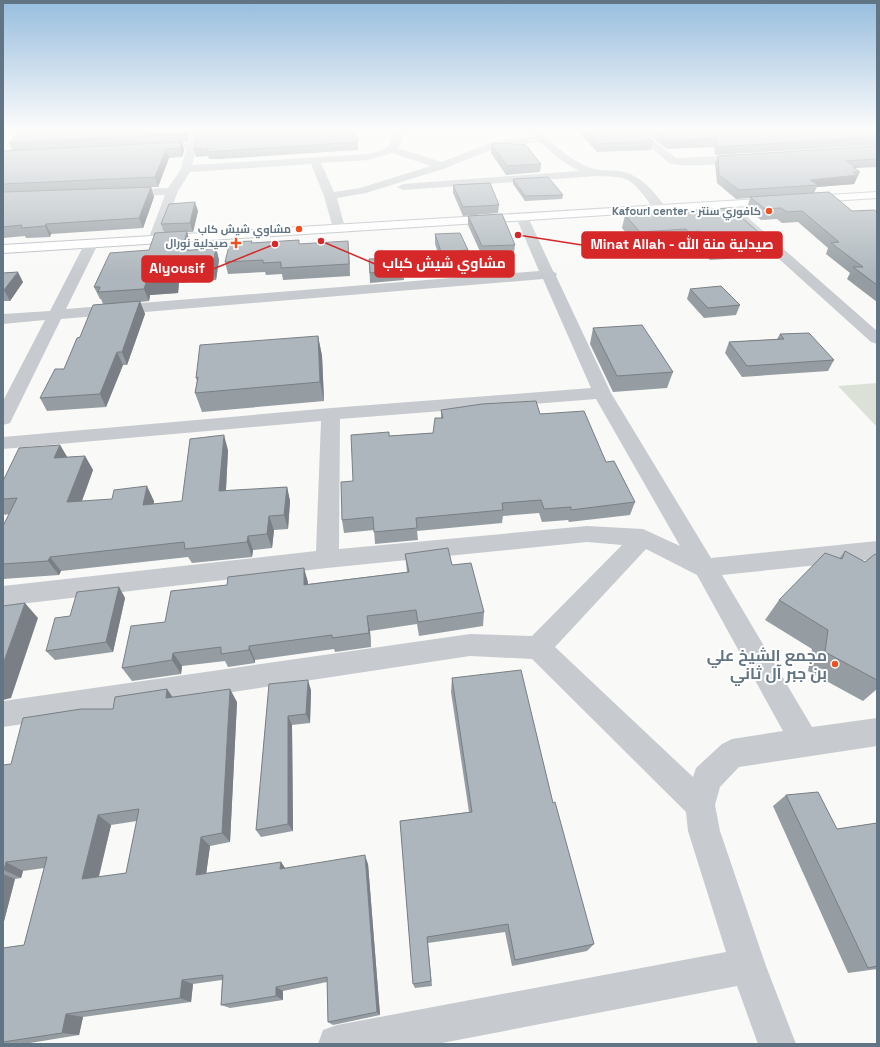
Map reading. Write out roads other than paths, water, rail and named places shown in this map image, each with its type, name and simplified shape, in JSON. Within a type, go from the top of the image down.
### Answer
[{"type":"street","points":[[154,240],[172,191],[180,179]]},
{"type":"street","points":[[323,179],[330,196],[339,228]]},
{"type":"street","points":[[330,196],[362,190],[399,179]]},
{"type":"street","points":[[362,190],[515,179]]},
{"type":"street","points":[[632,179],[660,208]]},
{"type":"street","points":[[111,193],[172,191]]},
{"type":"street","points":[[3,249],[877,195]]},
{"type":"street","points":[[725,204],[877,340]]},
{"type":"street","points":[[522,217],[550,274],[602,393],[806,742]]},
{"type":"street","points":[[3,419],[91,244]]},
{"type":"street","points":[[3,319],[550,274]]},
{"type":"street","points":[[861,326],[877,324]]},
{"type":"street","points":[[3,443],[331,414],[602,393]]},
{"type":"street","points":[[327,559],[331,414]]},
{"type":"street","points":[[3,596],[327,559],[587,534],[643,538],[705,568],[877,550]]},
{"type":"street","points":[[538,648],[643,538]]},
{"type":"street","points":[[3,714],[470,645],[538,648],[700,805]]},
{"type":"street","points":[[777,1044],[748,966],[704,831],[700,805],[707,778],[732,754],[877,732]]},
{"type":"street","points":[[337,1044],[748,966]]},
{"type":"place","name":"Kafouri center - كافوري سنتر","points":[[769,211]]},
{"type":"place","name":"مشاوي شيش كاب","points":[[299,229]]},
{"type":"place","name":"Minat Allah - صيدلية منة الله","points":[[518,235]]},
{"type":"place","name":"مشاوي شيش كباب","points":[[321,241]]},
{"type":"place","name":"صيدلية نورال","points":[[236,243]]},
{"type":"place","name":"Alyousif","points":[[275,244]]},
{"type":"place","name":"مجمع الشيخ علي بن جبر آل ثاني","points":[[835,664]]}]
